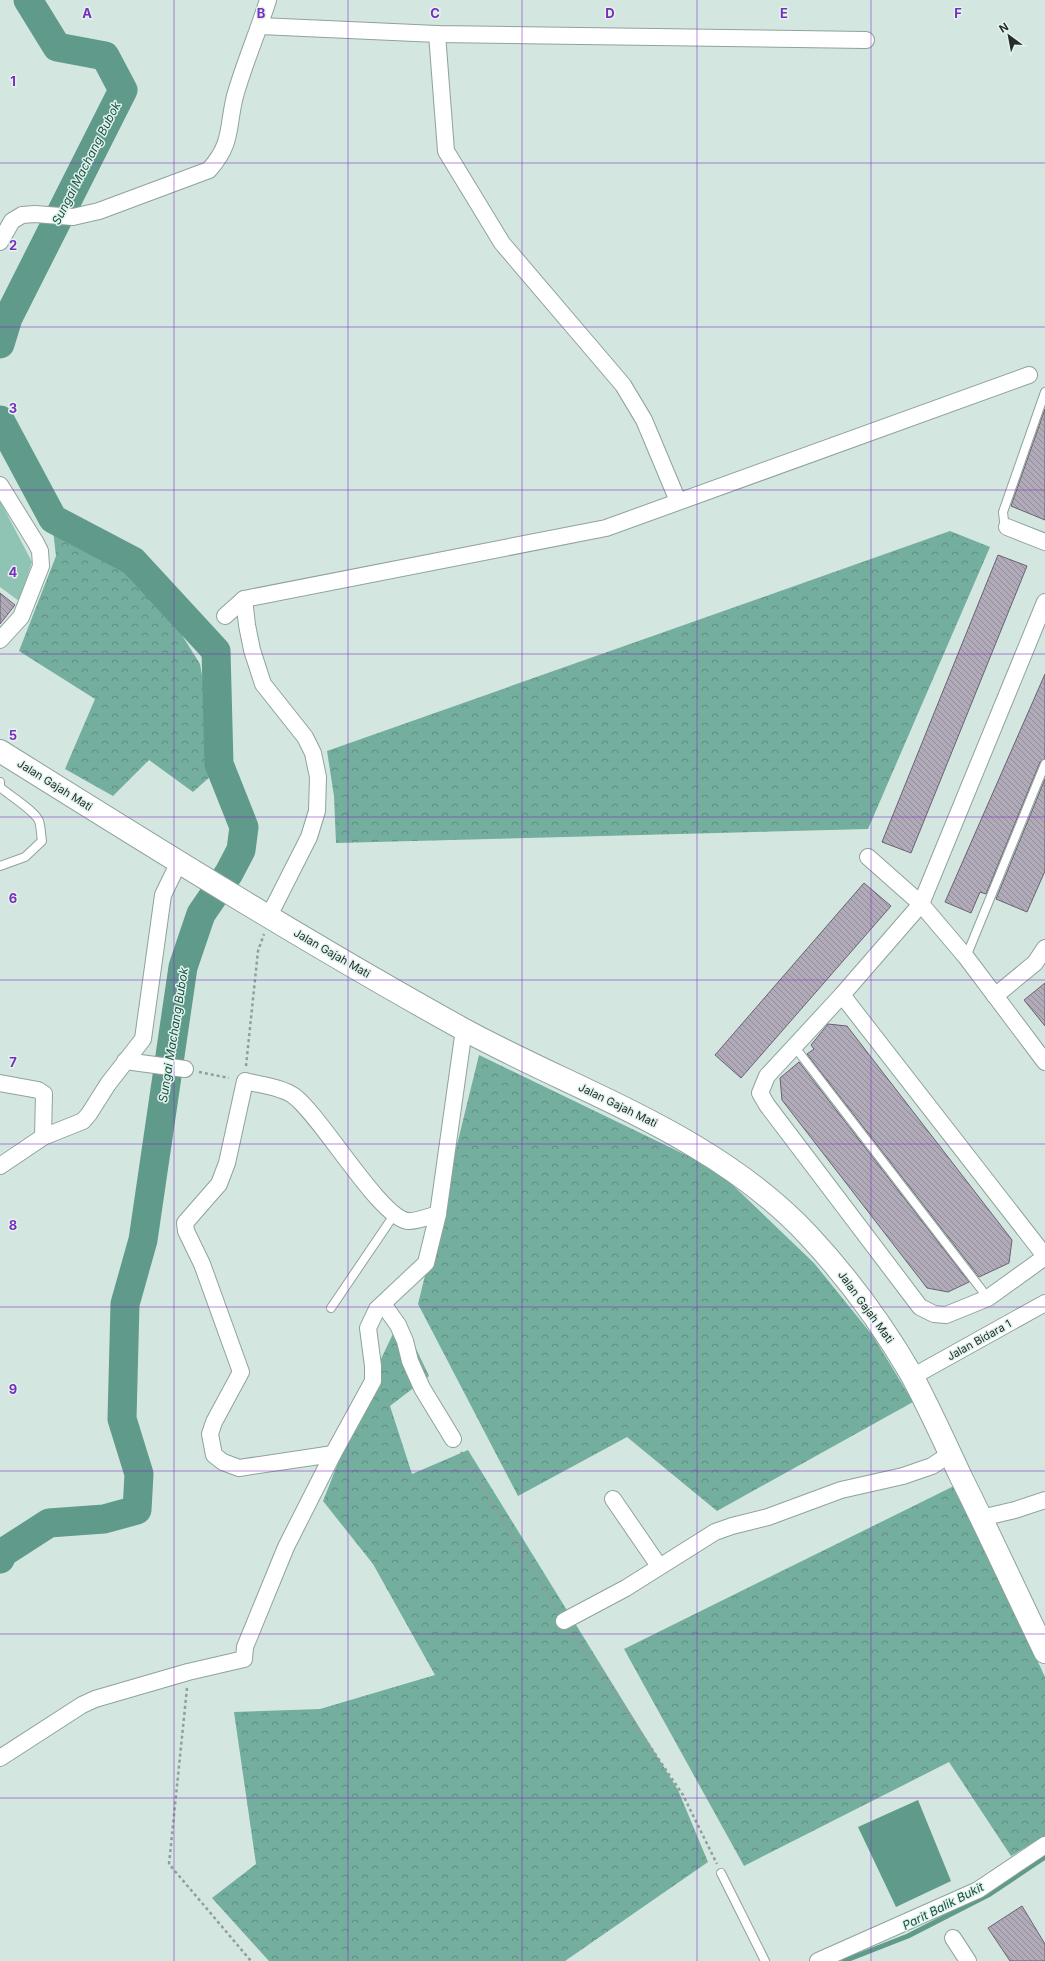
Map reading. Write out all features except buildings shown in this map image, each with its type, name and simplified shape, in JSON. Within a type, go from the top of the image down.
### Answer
[{"type":"main road","name":"Jalan Gajah Mati","points":[[0,751],[240,899],[464,1030],[655,1123],[721,1161],[755,1186],[807,1234],[845,1277],[878,1320],[912,1377],[1045,1652]]},
{"type":"street","points":[[1,234],[12,221],[22,215],[35,214],[73,217],[99,211],[209,170],[227,144],[235,97],[268,0]]},
{"type":"street","points":[[260,26],[437,34],[866,40]]},
{"type":"street","points":[[437,34],[446,151],[502,243],[623,385],[644,420],[678,501]]},
{"type":"street","points":[[225,616],[244,599],[606,528],[1029,375]]},
{"type":"street","points":[[0,485],[36,543],[40,552],[41,566],[21,617],[0,640]]},
{"type":"street","points":[[1007,527],[1045,542]]},
{"type":"street","points":[[244,599],[252,650],[263,684],[306,737],[313,753],[318,777],[317,811],[309,837],[269,916]]},
{"type":"street","points":[[842,995],[1045,1256],[988,1298],[946,1315],[934,1314],[920,1307],[767,1105],[760,1093],[767,1076],[842,995],[921,904],[1045,602]]},
{"type":"street","points":[[868,857],[921,904],[966,957],[1045,1062]]},
{"type":"street","points":[[0,1166],[43,1137],[82,1121],[143,1038],[163,895],[187,867]]},
{"type":"street","points":[[995,996],[1035,963],[1045,950]]},
{"type":"street","points":[[0,1758],[82,1705],[95,1699],[188,1672],[244,1659],[245,1647],[280,1561],[333,1454],[373,1381],[373,1366],[368,1328],[378,1309],[426,1263],[438,1214],[464,1030]]},
{"type":"street","points":[[125,1061],[185,1070]]},
{"type":"street","points":[[333,1454],[238,1468],[223,1462],[214,1455],[211,1447],[210,1434],[214,1422],[241,1372],[202,1264],[186,1231],[185,1223],[219,1184],[227,1162],[245,1081],[294,1096],[329,1136],[383,1204],[394,1215],[408,1221],[438,1214]]},
{"type":"street","points":[[0,1083],[38,1090],[44,1094],[43,1137]]},
{"type":"street","name":"Jalan Bidara 1","points":[[912,1377],[1045,1303]]},
{"type":"street","points":[[383,1304],[401,1330],[410,1360],[422,1388],[453,1439]]},
{"type":"street","points":[[564,1621],[626,1588],[658,1566],[715,1532],[768,1517],[841,1490],[903,1476],[932,1466],[950,1454]]},
{"type":"street","points":[[613,1499],[658,1566]]},
{"type":"street","points":[[981,1518],[1015,1510],[1045,1500]]},
{"type":"street","points":[[818,1961],[978,1890],[1045,1845]]},
{"type":"street","points":[[953,1938],[968,1961]]},
{"type":"lane","points":[[1007,527],[1004,521],[1003,512],[1045,392]]},
{"type":"lane","points":[[966,957],[1045,764]]},
{"type":"lane","points":[[0,782],[0,788],[10,797],[23,805],[39,821],[42,840],[25,857],[0,866]]},
{"type":"lane","points":[[794,1046],[988,1298]]},
{"type":"lane","points":[[331,1308],[394,1215]]},
{"type":"lane","points":[[721,1873],[765,1961]]},
{"type":"path","points":[[185,1070],[245,1081],[258,951],[269,916]]},
{"type":"path","points":[[453,1439],[564,1621],[683,1795],[721,1873]]},
{"type":"path","points":[[188,1672],[168,1864],[251,1961]]},
{"type":"shaded area","points":[[0,501],[32,562],[19,601],[0,587]]},
{"type":"shaded area","points":[[918,1800],[951,1881],[896,1907],[858,1827]]},
{"type":"green space","points":[[53,530],[131,573],[180,632],[200,664],[209,714],[212,775],[193,792],[149,760],[113,796],[65,769],[95,699],[19,651],[56,556]]},
{"type":"green space","points":[[950,531],[990,547],[868,829],[336,843],[334,796],[327,751]]},
{"type":"green space","points":[[479,1055],[717,1170],[814,1263],[873,1336],[913,1402],[717,1511],[627,1437],[518,1496],[418,1304]]},
{"type":"green space","points":[[401,1317],[429,1376],[390,1406],[412,1474],[468,1450],[678,1790],[708,1862],[565,1961],[269,1961],[212,1898],[256,1864],[234,1712],[320,1709],[435,1675],[373,1564],[323,1501],[371,1380]]},
{"type":"green space","points":[[956,1485],[1045,1677],[1045,1836],[1011,1856],[949,1762],[744,1866],[624,1649]]},
{"type":"waterway","name":"Sungai Machang Bubok","points":[[0,344],[8,318],[123,90],[105,56],[57,47],[28,0]]},
{"type":"waterway","name":"Sungai Machang Bubok","points":[[0,420],[53,519],[133,561],[216,651],[219,764],[244,827],[241,850],[229,873],[201,914],[183,967],[143,1240],[125,1304],[122,1419],[139,1474],[137,1510],[104,1519],[49,1523],[4,1552],[0,1559]]},
{"type":"waterway","name":"Parit Balik Bukit","points":[[844,1961],[908,1936],[990,1894],[1045,1857]]}]
